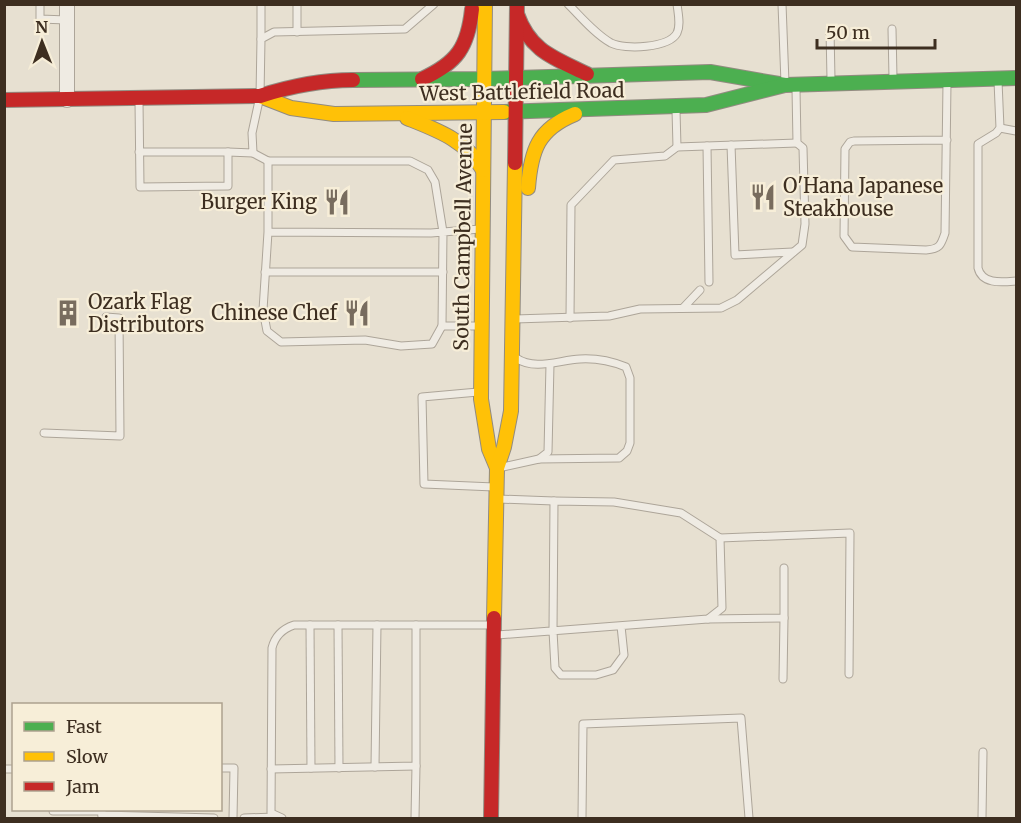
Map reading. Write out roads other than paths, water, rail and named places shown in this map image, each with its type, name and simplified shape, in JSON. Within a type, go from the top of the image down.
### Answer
[{"type":"main road","points":[[421,80],[439,72],[461,51],[470,36],[472,4]]},
{"type":"main road","name":"South Campbell Avenue","points":[[484,4],[481,392],[489,449],[497,468]]},
{"type":"main road","points":[[517,9],[523,29],[534,44],[554,58],[591,76]]},
{"type":"main road","name":"South Campbell Avenue","points":[[491,819],[497,468],[511,411],[517,9]]},
{"type":"main road","name":"West Battlefield Road","points":[[4,100],[260,96],[289,87],[332,80],[484,80],[710,72],[791,85],[1017,78]]},
{"type":"main road","name":"West Battlefield Road","points":[[260,96],[291,108],[334,114],[484,113],[706,105],[791,85]]},
{"type":"main road","points":[[512,315],[525,260],[529,169],[534,148],[554,122],[590,110]]},
{"type":"main road","points":[[397,114],[452,136],[474,153],[483,170]]},
{"type":"street","points":[[67,4],[67,100]]},
{"type":"lane","points":[[40,4],[40,19],[67,20]]},
{"type":"lane","points":[[253,153],[252,133],[260,96],[261,4]]},
{"type":"lane","points":[[297,4],[297,32]]},
{"type":"lane","points":[[261,39],[274,32],[405,29],[434,4]]},
{"type":"lane","points":[[568,4],[606,40],[614,45],[624,46],[665,43],[672,39],[679,28],[677,4]]},
{"type":"lane","points":[[782,4],[797,143]]},
{"type":"lane","points":[[892,29],[894,82]]},
{"type":"lane","points":[[830,30],[831,84]]},
{"type":"lane","points":[[998,79],[1000,128],[978,144],[978,268],[985,279],[1017,281]]},
{"type":"lane","points":[[947,80],[947,140],[945,233],[941,246],[936,250],[852,248],[844,236],[845,149],[847,145],[854,141],[947,140]]},
{"type":"lane","points":[[139,98],[140,186],[228,186],[228,152]]},
{"type":"lane","points":[[676,107],[677,147]]},
{"type":"lane","points":[[1000,128],[1017,131]]},
{"type":"lane","points":[[512,315],[570,318],[609,316],[640,309],[721,308],[737,300],[802,245],[805,224],[803,148],[797,143],[677,147],[665,156],[614,160],[570,205],[570,318]]},
{"type":"lane","points":[[731,145],[735,255],[794,252]]},
{"type":"lane","points":[[706,146],[709,282]]},
{"type":"lane","points":[[139,152],[253,153],[268,161],[410,162],[428,170],[435,182],[443,232],[442,326],[432,344],[401,346],[365,340],[281,342],[267,331],[262,310],[268,232],[268,161]]},
{"type":"lane","points":[[268,232],[443,232],[482,229]]},
{"type":"lane","points":[[265,272],[443,272]]},
{"type":"lane","points":[[683,308],[700,290]]},
{"type":"lane","points":[[44,433],[120,436],[119,318],[106,317]]},
{"type":"lane","points":[[442,326],[481,326]]},
{"type":"lane","points":[[497,468],[539,459],[619,458],[627,451],[630,443],[630,378],[626,367],[597,359],[550,364],[524,362],[512,354]]},
{"type":"lane","points":[[539,459],[548,452],[550,364]]},
{"type":"lane","points":[[481,392],[422,397],[424,484],[554,501],[614,502],[681,513],[720,538],[850,533],[849,674]]},
{"type":"lane","points":[[554,501],[555,668],[561,675],[596,675],[613,670],[624,655],[621,626]]},
{"type":"lane","points":[[708,619],[722,608],[720,538]]},
{"type":"lane","points":[[783,679],[784,568]]},
{"type":"lane","points":[[279,818],[271,813],[272,648],[274,639],[287,627],[294,625],[416,625],[553,631],[708,619],[784,618]]},
{"type":"lane","points":[[310,625],[311,768]]},
{"type":"lane","points":[[338,625],[339,768]]},
{"type":"lane","points":[[375,767],[377,625]]},
{"type":"lane","points":[[415,819],[416,625]]},
{"type":"lane","points":[[582,819],[582,724],[741,718],[749,819]]},
{"type":"lane","points":[[982,819],[983,752]]},
{"type":"lane","points":[[271,769],[416,766]]},
{"type":"lane","points":[[222,768],[234,768],[233,819]]},
{"type":"lane","points":[[53,811],[102,811]]},
{"type":"lane","points":[[102,817],[214,819]]},
{"type":"lane","points":[[244,819],[279,818]]},
{"type":"place","name":"O'Hana Japanese Steakhouse","points":[[763,197]]},
{"type":"place","name":"Burger King","points":[[337,202]]},
{"type":"place","name":"Ozark Flag Distributors","points":[[68,313]]},
{"type":"place","name":"Chinese Chef","points":[[357,313]]}]
